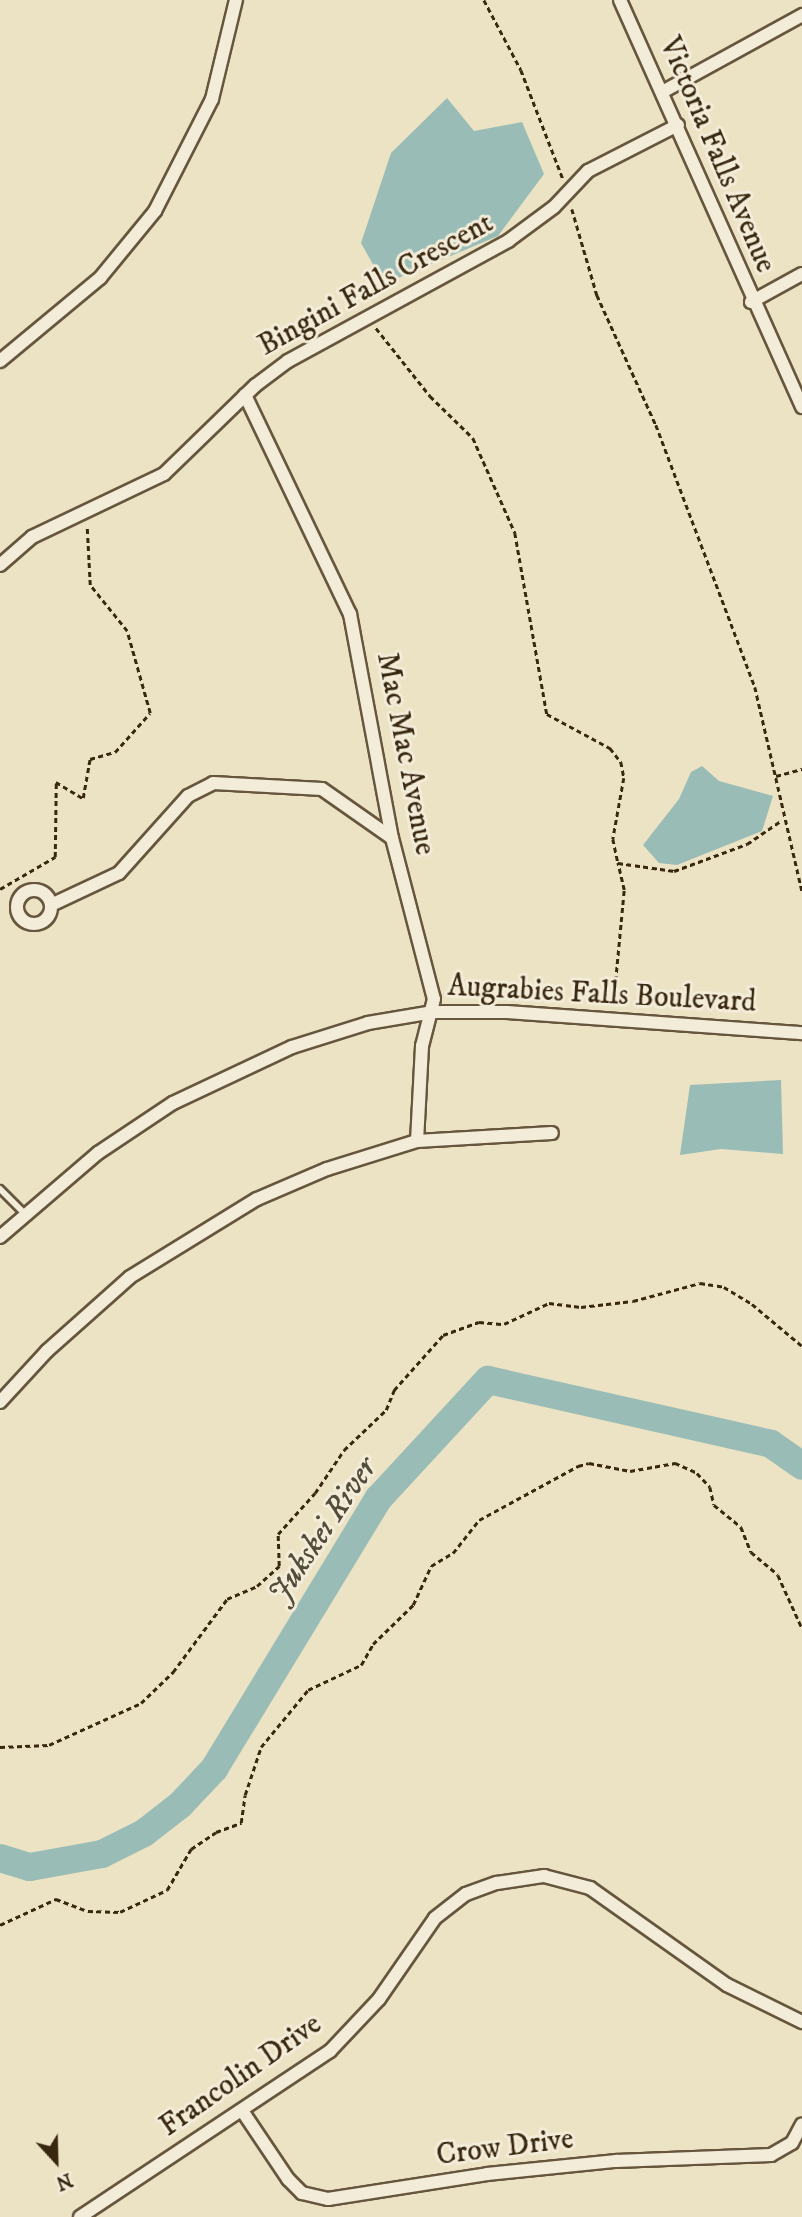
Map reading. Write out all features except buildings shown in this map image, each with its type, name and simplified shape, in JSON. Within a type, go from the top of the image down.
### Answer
[{"type":"street","points":[[0,361],[100,278],[155,211],[212,99],[236,0]]},
{"type":"street","name":"Victoria Falls Avenue","points":[[620,0],[664,91],[751,302],[802,407]]},
{"type":"street","points":[[664,91],[802,15]]},
{"type":"street","name":"Bingini Falls Crescent","points":[[0,565],[33,537],[164,474],[245,395],[288,361],[508,241],[554,207],[567,192],[610,157],[678,125]]},
{"type":"street","points":[[751,302],[802,274]]},
{"type":"street","name":"Mac Mac Avenue","points":[[245,395],[351,614],[392,838],[432,986],[433,1012],[422,1046],[417,1141]]},
{"type":"street","points":[[51,905],[119,873],[188,796],[213,783],[322,789],[392,838]]},
{"type":"street","name":"Augrabies Falls Boulevard","points":[[0,1237],[98,1153],[210,1083],[335,1032],[433,1012],[612,1016],[802,1033]]},
{"type":"street","points":[[0,1402],[97,1304],[208,1225],[295,1181],[417,1141],[552,1133]]},
{"type":"street","name":"Francolin Drive","points":[[80,2217],[243,2112],[330,2051],[379,1998],[435,1918],[456,1901],[476,1890],[524,1877],[544,1876],[590,1888],[727,1985],[802,2022]]},
{"type":"street","name":"Crow Drive","points":[[243,2112],[288,2179],[302,2193],[328,2199],[603,2162],[771,2155],[792,2143],[802,2124]]},
{"type":"lane","points":[[0,1189],[25,1214]]},
{"type":"path","points":[[484,0],[544,123],[597,295],[656,425],[689,523],[744,655],[776,776],[802,891]]},
{"type":"path","points":[[368,317],[430,396],[473,438],[515,533],[547,714],[610,748],[621,762],[624,778],[613,839],[624,890],[612,1016]]},
{"type":"path","points":[[0,889],[55,857],[56,782],[83,798],[90,760],[115,752],[150,713],[127,631],[90,585],[86,513]]},
{"type":"path","points":[[776,776],[802,769]]},
{"type":"path","points":[[618,863],[674,871],[747,844],[784,818]]},
{"type":"path","points":[[0,1747],[49,1745],[141,1703],[173,1672],[228,1599],[257,1586],[279,1566],[278,1534],[315,1493],[344,1450],[386,1410],[394,1390],[443,1335],[479,1322],[504,1324],[549,1303],[595,1306],[712,1284],[752,1304],[802,1346]]},
{"type":"path","points":[[0,1925],[56,1899],[88,1911],[120,1912],[167,1890],[191,1849],[216,1832],[241,1823],[245,1795],[261,1747],[308,1690],[360,1665],[373,1644],[413,1605],[431,1566],[453,1553],[479,1520],[578,1466],[589,1463],[630,1471],[675,1463],[697,1473],[710,1487],[714,1505],[741,1527],[751,1552],[778,1575],[802,1628]]},
{"type":"water","points":[[447,98],[474,131],[522,122],[544,174],[498,236],[384,284],[361,243],[391,153]]},
{"type":"water","points":[[702,766],[719,781],[773,796],[762,831],[677,865],[659,863],[643,845],[679,799],[691,772]]},
{"type":"water","points":[[781,1080],[783,1154],[721,1149],[680,1155],[690,1085]]},
{"type":"waterway","name":"Jukskei River","points":[[0,1858],[30,1867],[102,1854],[144,1833],[180,1805],[214,1769],[379,1498],[488,1380],[771,1444],[802,1466]]}]
